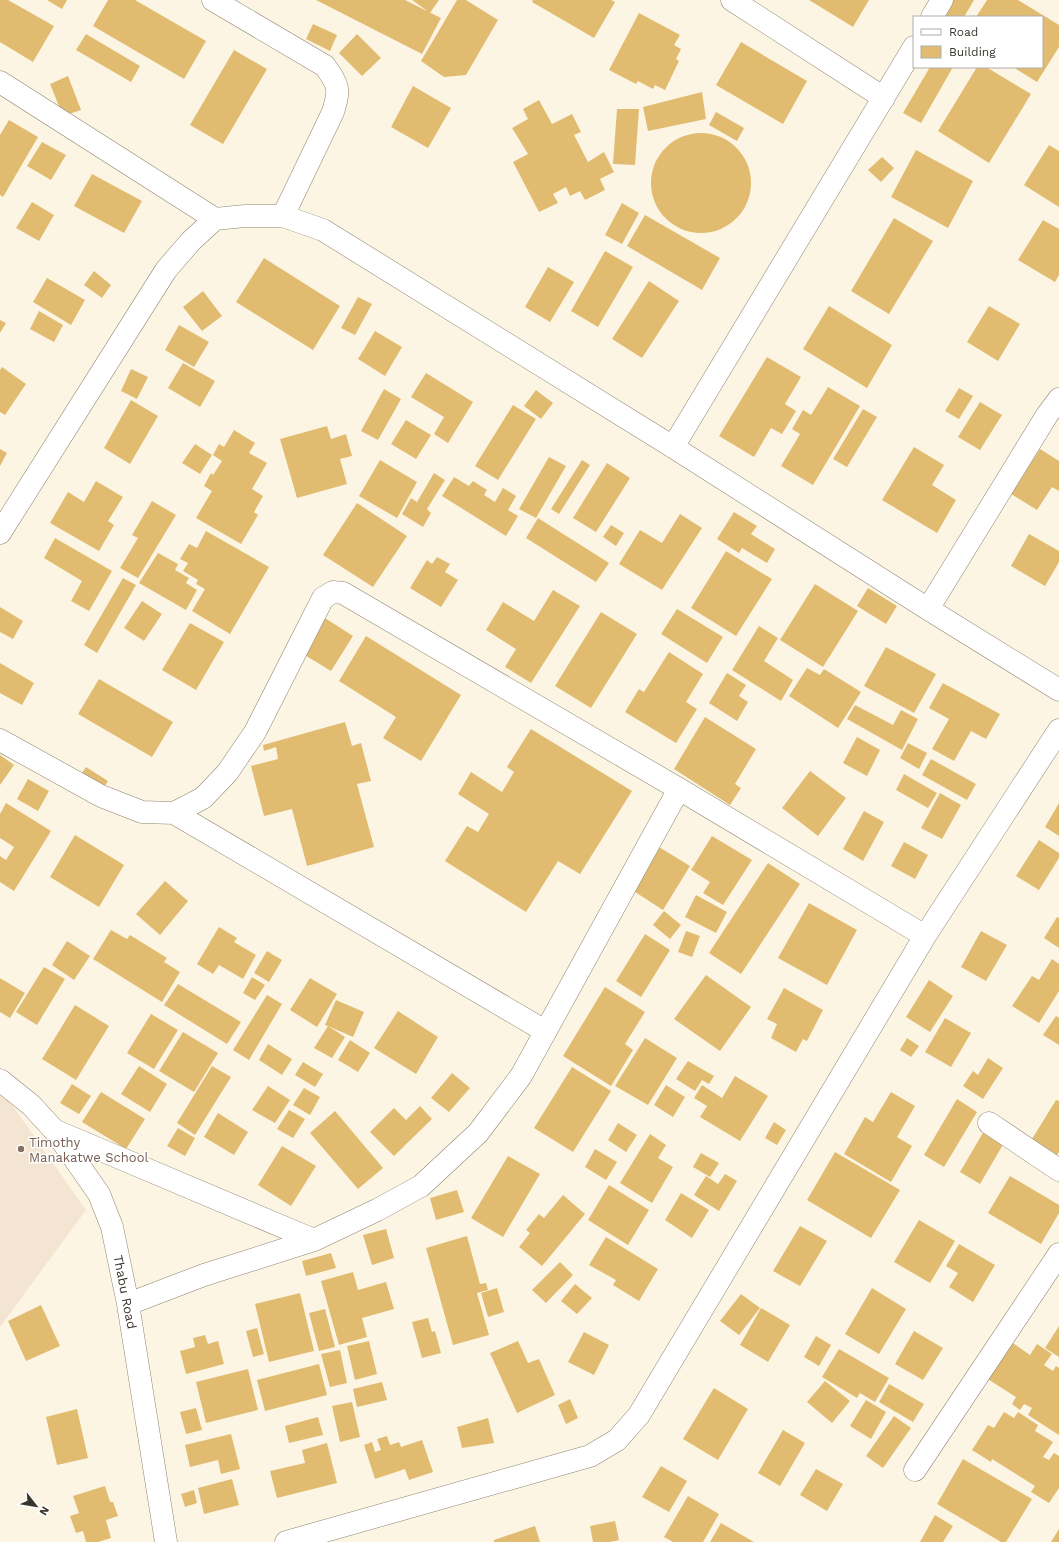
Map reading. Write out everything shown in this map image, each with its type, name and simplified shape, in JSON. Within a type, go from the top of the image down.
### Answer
[{"type":"street","points":[[213,0],[325,66],[334,78],[338,94],[333,112],[283,216]]},
{"type":"street","points":[[732,0],[884,98]]},
{"type":"street","points":[[933,16],[942,0]]},
{"type":"street","points":[[673,447],[913,50]]},
{"type":"street","points":[[0,82],[216,219]]},
{"type":"street","points":[[0,533],[166,270],[191,241],[216,219],[245,216],[283,216],[322,230],[673,447],[928,609],[1059,690]]},
{"type":"street","points":[[928,609],[1047,415],[1059,399]]},
{"type":"street","points":[[174,813],[203,798],[227,773],[255,732],[323,598],[333,592],[343,593],[679,789],[925,936]]},
{"type":"street","points":[[286,1542],[590,1456],[617,1440],[639,1415],[925,936],[1059,730]]},
{"type":"street","points":[[0,740],[101,796],[142,812],[174,813],[545,1032]]},
{"type":"street","points":[[128,1304],[204,1275],[314,1240],[377,1210],[421,1186],[478,1133],[521,1076],[679,789]]},
{"type":"street","name":"Thabu Road","points":[[0,1080],[31,1105],[55,1131],[99,1194],[112,1227],[128,1304],[166,1542]]},
{"type":"street","points":[[989,1123],[1059,1170]]},
{"type":"street","points":[[55,1131],[314,1240]]},
{"type":"street","points":[[915,1470],[1059,1254]]},
{"type":"shaded area","name":"Timothy Manakatwe School","points":[[0,1088],[86,1210],[0,1327]]},
{"type":"building","points":[[0,0],[8,0],[54,26],[33,62],[0,42]]},
{"type":"building","points":[[47,0],[67,0],[62,9]]},
{"type":"building","points":[[108,0],[135,0],[206,41],[184,79],[93,26]]},
{"type":"building","points":[[316,0],[405,0],[441,18],[422,54]]},
{"type":"building","points":[[412,0],[439,0],[430,13]]},
{"type":"building","points":[[457,0],[466,0],[498,20],[466,75],[444,77],[421,61]]},
{"type":"building","points":[[533,0],[611,0],[615,2],[594,38],[532,2]]},
{"type":"building","points":[[809,0],[869,0],[853,27]]},
{"type":"building","points":[[953,0],[974,0],[965,16],[944,16]]},
{"type":"building","points":[[987,0],[1018,0],[1059,25],[1059,47],[1037,82],[1015,68],[1043,68],[1043,16],[977,16]]},
{"type":"building","points":[[639,13],[680,35],[674,45],[681,49],[676,59],[679,61],[665,90],[655,85],[653,89],[638,81],[636,84],[609,70]]},
{"type":"building","points":[[313,24],[337,35],[330,51],[306,39]]},
{"type":"building","points":[[86,34],[140,66],[131,82],[76,50]]},
{"type":"building","points":[[357,34],[381,58],[362,76],[339,53]]},
{"type":"building","points":[[741,42],[807,81],[783,124],[716,85]]},
{"type":"building","points":[[234,50],[267,69],[223,144],[190,125]]},
{"type":"building","points":[[929,68],[952,68],[921,123],[903,113]]},
{"type":"building","points":[[976,68],[988,68],[1031,94],[989,163],[938,131]]},
{"type":"building","points":[[68,76],[81,110],[63,116],[50,84]]},
{"type":"building","points":[[413,86],[451,108],[428,148],[391,127]]},
{"type":"building","points":[[702,92],[706,119],[648,131],[643,107]]},
{"type":"building","points":[[539,100],[552,124],[572,114],[581,132],[574,135],[588,162],[604,152],[614,172],[600,179],[605,190],[585,200],[580,191],[570,196],[566,187],[553,194],[558,203],[539,212],[513,162],[528,154],[512,128],[528,119],[523,109]]},
{"type":"building","points":[[617,109],[639,109],[635,165],[613,164]]},
{"type":"building","points":[[716,112],[744,128],[737,141],[709,125]]},
{"type":"building","points":[[9,120],[38,137],[3,197],[0,195],[0,135]]},
{"type":"building","points":[[701,133],[720,137],[736,148],[747,164],[751,183],[747,202],[736,218],[720,229],[701,233],[682,229],[666,218],[655,202],[651,183],[655,164],[666,148],[682,137]]},
{"type":"building","points":[[42,142],[66,155],[51,180],[27,166]]},
{"type":"building","points":[[1049,145],[1059,151],[1059,207],[1024,185]]},
{"type":"building","points":[[916,150],[973,181],[948,228],[891,197]]},
{"type":"building","points":[[882,157],[894,168],[881,182],[868,170]]},
{"type":"building","points":[[92,174],[142,201],[124,233],[74,206]]},
{"type":"building","points":[[32,202],[54,215],[39,241],[16,228]]},
{"type":"building","points":[[622,203],[639,213],[622,244],[605,235]]},
{"type":"building","points":[[645,215],[720,258],[702,290],[627,246]]},
{"type":"building","points":[[894,218],[933,241],[889,314],[851,291]]},
{"type":"building","points":[[1043,220],[1059,229],[1059,275],[1055,282],[1018,260]]},
{"type":"building","points":[[605,251],[633,267],[598,327],[571,311]]},
{"type":"building","points":[[264,258],[340,306],[313,350],[236,302]]},
{"type":"building","points":[[548,267],[574,282],[550,322],[525,307]]},
{"type":"building","points":[[94,271],[111,285],[102,298],[84,285]]},
{"type":"building","points":[[47,278],[85,300],[71,325],[33,302]]},
{"type":"building","points":[[649,281],[679,301],[642,358],[612,339]]},
{"type":"building","points":[[203,291],[222,316],[202,331],[183,307]]},
{"type":"building","points":[[358,297],[372,304],[355,335],[341,328]]},
{"type":"building","points":[[829,306],[892,345],[867,388],[803,349]]},
{"type":"building","points":[[989,306],[1020,324],[998,361],[967,342]]},
{"type":"building","points":[[39,311],[63,325],[54,342],[30,329]]},
{"type":"building","points":[[0,320],[6,323],[0,333]]},
{"type":"building","points":[[179,325],[209,342],[194,367],[165,350]]},
{"type":"building","points":[[375,331],[402,347],[385,376],[358,359]]},
{"type":"building","points":[[767,357],[801,377],[785,404],[796,411],[782,434],[771,428],[754,457],[719,436]]},
{"type":"building","points":[[183,363],[215,381],[200,407],[168,388]]},
{"type":"building","points":[[2,367],[26,384],[5,415],[0,412],[0,370]]},
{"type":"building","points":[[131,369],[148,377],[137,399],[121,391]]},
{"type":"building","points":[[426,373],[473,402],[448,443],[434,434],[444,417],[411,397]]},
{"type":"building","points":[[828,387],[860,406],[813,485],[781,466],[800,434],[792,429],[803,410],[811,415]]},
{"type":"building","points":[[959,388],[973,396],[959,419],[945,411]]},
{"type":"building","points":[[384,389],[401,399],[378,440],[361,431]]},
{"type":"building","points":[[536,390],[553,403],[541,419],[524,406]]},
{"type":"building","points":[[131,400],[158,416],[130,464],[104,448]]},
{"type":"building","points":[[980,402],[1002,415],[980,450],[958,437]]},
{"type":"building","points":[[513,405],[536,419],[498,480],[475,466]]},
{"type":"building","points":[[863,409],[877,417],[847,467],[833,459]]},
{"type":"building","points":[[406,420],[431,435],[416,459],[391,444]]},
{"type":"building","points":[[327,426],[331,439],[346,434],[352,456],[340,459],[347,484],[297,498],[280,439]]},
{"type":"building","points":[[234,430],[255,443],[249,453],[267,463],[252,489],[263,496],[254,512],[258,515],[241,544],[196,518],[212,491],[204,486],[211,473],[213,475],[222,461],[213,455],[219,444],[224,447]]},
{"type":"building","points":[[195,444],[212,455],[200,474],[182,463]]},
{"type":"building","points":[[914,447],[944,465],[932,485],[956,500],[937,533],[882,500]]},
{"type":"building","points":[[0,449],[7,453],[0,466]]},
{"type":"building","points":[[1040,449],[1059,461],[1059,491],[1052,487],[1037,510],[1011,494]]},
{"type":"building","points":[[549,457],[566,466],[536,518],[519,509]]},
{"type":"building","points":[[380,460],[417,482],[397,518],[359,496]]},
{"type":"building","points":[[582,460],[590,465],[559,514],[551,509]]},
{"type":"building","points":[[607,463],[630,478],[596,532],[573,518]]},
{"type":"building","points":[[434,473],[445,480],[427,509],[431,513],[423,527],[402,514],[411,498],[417,502]]},
{"type":"building","points":[[454,477],[469,486],[473,481],[487,490],[484,495],[495,502],[503,488],[516,496],[508,510],[518,516],[506,536],[442,496]]},
{"type":"building","points":[[96,481],[123,497],[108,521],[114,525],[99,551],[50,523],[68,492],[84,502]]},
{"type":"building","points":[[152,501],[176,515],[138,578],[120,568],[138,538],[132,535]]},
{"type":"building","points":[[357,503],[407,536],[373,587],[323,555]]},
{"type":"building","points":[[734,512],[757,526],[751,534],[775,549],[767,563],[742,548],[739,553],[717,539]]},
{"type":"building","points":[[680,514],[702,528],[662,590],[619,564],[640,530],[662,543]]},
{"type":"building","points":[[538,518],[609,563],[596,582],[526,538]]},
{"type":"building","points":[[611,525],[624,533],[616,546],[603,537]]},
{"type":"building","points":[[206,531],[269,567],[230,634],[192,611],[205,589],[196,584],[198,580],[183,571],[188,563],[180,559],[189,544],[197,548]]},
{"type":"building","points":[[1029,534],[1059,551],[1059,562],[1045,586],[1011,566]]},
{"type":"building","points":[[55,538],[112,571],[89,611],[71,601],[82,581],[44,558]]},
{"type":"building","points":[[726,551],[772,579],[736,636],[691,608]]},
{"type":"building","points":[[158,553],[178,564],[175,570],[189,578],[186,583],[197,590],[186,610],[139,583]]},
{"type":"building","points":[[437,557],[450,564],[445,572],[458,580],[441,607],[410,588],[427,560],[432,564]]},
{"type":"building","points":[[123,578],[136,585],[97,653],[84,645]]},
{"type":"building","points":[[815,584],[858,611],[823,667],[780,640]]},
{"type":"building","points":[[868,588],[897,606],[886,624],[857,606]]},
{"type":"building","points":[[553,590],[580,606],[531,683],[505,667],[516,649],[486,630],[503,602],[534,621]]},
{"type":"building","points":[[142,601],[162,614],[144,641],[124,628]]},
{"type":"building","points":[[0,607],[23,621],[13,639],[0,632]]},
{"type":"building","points":[[677,609],[723,637],[707,663],[661,634]]},
{"type":"building","points":[[601,612],[637,634],[591,708],[555,686]]},
{"type":"building","points":[[325,618],[353,636],[331,671],[303,654]]},
{"type":"building","points":[[190,623],[224,642],[196,690],[162,670]]},
{"type":"building","points":[[759,626],[778,638],[764,661],[793,680],[781,701],[732,670]]},
{"type":"building","points":[[366,636],[461,695],[421,761],[383,738],[396,717],[339,681]]},
{"type":"building","points":[[886,647],[936,674],[914,713],[864,686]]},
{"type":"building","points":[[669,652],[703,674],[686,702],[697,709],[676,743],[625,712],[639,689],[644,692]]},
{"type":"building","points":[[0,663],[34,683],[22,705],[0,693]]},
{"type":"building","points":[[807,668],[820,675],[824,669],[861,692],[838,728],[789,696]]},
{"type":"building","points":[[727,673],[746,685],[739,696],[748,702],[737,721],[709,703]]},
{"type":"building","points":[[99,679],[173,722],[152,757],[78,714]]},
{"type":"building","points":[[943,683],[1000,714],[986,739],[971,731],[954,761],[932,749],[949,719],[929,708]]},
{"type":"building","points":[[855,705],[893,725],[901,710],[918,719],[902,750],[847,719]]},
{"type":"building","points":[[705,717],[756,749],[735,784],[741,788],[730,805],[674,769]]},
{"type":"building","points":[[345,722],[352,746],[361,743],[371,781],[357,784],[374,847],[307,866],[292,809],[264,816],[251,766],[278,759],[276,747],[264,751],[263,745]]},
{"type":"building","points":[[531,729],[632,791],[580,874],[558,861],[526,912],[445,861],[467,826],[478,832],[489,814],[458,794],[471,772],[502,792],[514,772],[507,767]]},
{"type":"building","points":[[857,737],[880,750],[867,776],[843,763]]},
{"type":"building","points":[[908,743],[927,753],[919,769],[900,758]]},
{"type":"building","points":[[0,755],[14,765],[0,785]]},
{"type":"building","points":[[931,759],[976,784],[967,800],[922,775]]},
{"type":"building","points":[[86,767],[108,781],[99,795],[77,780]]},
{"type":"building","points":[[810,771],[846,798],[818,836],[782,808]]},
{"type":"building","points":[[904,774],[937,793],[928,808],[896,790]]},
{"type":"building","points":[[28,779],[49,791],[38,811],[17,799]]},
{"type":"building","points":[[940,793],[961,805],[942,839],[921,828]]},
{"type":"building","points":[[6,803],[51,831],[14,891],[0,882],[0,856],[6,860],[14,847],[0,838],[0,814]]},
{"type":"building","points":[[1059,803],[1059,836],[1045,827]]},
{"type":"building","points":[[864,811],[884,822],[863,861],[843,849]]},
{"type":"building","points":[[75,835],[124,865],[99,907],[50,877]]},
{"type":"building","points":[[712,836],[752,860],[723,905],[703,893],[710,882],[691,870]]},
{"type":"building","points":[[1039,840],[1059,853],[1059,858],[1039,890],[1016,876]]},
{"type":"building","points":[[904,842],[928,855],[915,879],[891,866]]},
{"type":"building","points":[[659,847],[690,866],[663,910],[632,890]]},
{"type":"building","points":[[768,863],[800,884],[741,974],[709,953]]},
{"type":"building","points":[[165,881],[188,901],[160,935],[136,914]]},
{"type":"building","points":[[696,895],[727,912],[716,933],[685,917]]},
{"type":"building","points":[[809,903],[857,930],[827,985],[778,958]]},
{"type":"building","points":[[664,911],[681,925],[670,939],[653,925]]},
{"type":"building","points":[[1057,917],[1059,918],[1059,948],[1044,938]]},
{"type":"building","points":[[219,927],[237,938],[234,942],[256,955],[243,979],[219,965],[213,974],[197,964]]},
{"type":"building","points":[[111,930],[127,939],[130,935],[167,958],[164,962],[180,972],[162,1002],[93,959]]},
{"type":"building","points":[[686,931],[700,936],[692,957],[678,952]]},
{"type":"building","points":[[981,931],[1007,945],[986,981],[961,967]]},
{"type":"building","points":[[645,934],[670,950],[641,997],[616,981]]},
{"type":"building","points":[[67,941],[90,956],[74,980],[52,965]]},
{"type":"building","points":[[267,951],[282,960],[269,982],[254,973]]},
{"type":"building","points":[[1052,959],[1059,964],[1059,991],[1039,1023],[1012,1006],[1032,976],[1039,980]]},
{"type":"building","points":[[44,967],[65,979],[37,1025],[16,1012]]},
{"type":"building","points":[[706,975],[751,1007],[720,1051],[674,1019]]},
{"type":"building","points":[[252,977],[265,985],[255,1000],[243,993]]},
{"type":"building","points":[[0,978],[25,993],[10,1018],[0,1012]]},
{"type":"building","points":[[310,978],[337,994],[317,1027],[290,1010]]},
{"type":"building","points":[[929,980],[953,996],[930,1032],[906,1017]]},
{"type":"building","points":[[178,984],[241,1022],[227,1044],[164,1005]]},
{"type":"building","points":[[605,987],[645,1012],[625,1044],[633,1050],[611,1086],[563,1056]]},
{"type":"building","points":[[784,988],[823,1010],[807,1041],[803,1039],[796,1052],[771,1038],[777,1024],[767,1019]]},
{"type":"building","points":[[267,995],[282,1004],[249,1060],[233,1050]]},
{"type":"building","points":[[336,1000],[364,1012],[353,1037],[325,1025]]},
{"type":"building","points":[[75,1005],[109,1026],[76,1080],[42,1059]]},
{"type":"building","points":[[398,1011],[438,1037],[416,1074],[374,1048]]},
{"type":"building","points":[[151,1014],[178,1030],[154,1069],[127,1053]]},
{"type":"building","points":[[1056,1016],[1059,1018],[1059,1045],[1043,1035]]},
{"type":"building","points":[[945,1018],[971,1033],[951,1067],[925,1052]]},
{"type":"building","points":[[328,1026],[345,1037],[332,1058],[314,1048]]},
{"type":"building","points":[[183,1032],[218,1053],[194,1092],[159,1071]]},
{"type":"building","points":[[645,1038],[677,1058],[648,1105],[615,1086]]},
{"type":"building","points":[[907,1038],[919,1046],[911,1057],[900,1050]]},
{"type":"building","points":[[350,1040],[370,1053],[358,1072],[338,1060]]},
{"type":"building","points":[[268,1044],[292,1059],[282,1075],[259,1060]]},
{"type":"building","points":[[988,1058],[1003,1068],[983,1099],[963,1086],[973,1071],[978,1075]]},
{"type":"building","points":[[688,1061],[714,1076],[709,1084],[702,1080],[695,1091],[676,1079]]},
{"type":"building","points":[[303,1062],[323,1074],[315,1087],[295,1075]]},
{"type":"building","points":[[139,1066],[167,1084],[150,1112],[121,1094]]},
{"type":"building","points":[[212,1066],[231,1077],[195,1135],[177,1123]]},
{"type":"building","points":[[572,1067],[611,1091],[573,1152],[534,1128]]},
{"type":"building","points":[[452,1073],[470,1088],[449,1112],[431,1098]]},
{"type":"building","points":[[735,1076],[768,1096],[740,1141],[700,1117],[707,1106],[694,1098],[702,1085],[722,1098]]},
{"type":"building","points":[[72,1084],[91,1096],[79,1114],[60,1103]]},
{"type":"building","points":[[666,1085],[685,1097],[673,1117],[654,1105]]},
{"type":"building","points":[[268,1086],[290,1100],[275,1123],[252,1110]]},
{"type":"building","points":[[304,1088],[320,1097],[310,1115],[293,1105]]},
{"type":"building","points":[[101,1092],[145,1119],[126,1149],[82,1122]]},
{"type":"building","points":[[891,1092],[915,1106],[897,1137],[912,1146],[891,1182],[844,1154],[865,1117],[873,1122]]},
{"type":"building","points":[[957,1099],[977,1112],[944,1167],[924,1155]]},
{"type":"building","points":[[1056,1100],[1059,1101],[1059,1152],[1057,1155],[1032,1139]]},
{"type":"building","points":[[420,1106],[432,1119],[394,1156],[370,1132],[394,1108],[406,1120]]},
{"type":"building","points":[[289,1110],[305,1119],[293,1138],[277,1129]]},
{"type":"building","points":[[335,1111],[383,1168],[358,1189],[310,1133]]},
{"type":"building","points":[[218,1113],[248,1132],[234,1155],[204,1137]]},
{"type":"building","points":[[774,1122],[786,1130],[777,1145],[765,1138]]},
{"type":"building","points":[[618,1123],[637,1135],[626,1152],[608,1140]]},
{"type":"building","points":[[178,1128],[195,1138],[185,1156],[167,1146]]},
{"type":"building","points":[[984,1131],[1004,1143],[980,1184],[960,1172]]},
{"type":"building","points":[[650,1134],[666,1145],[658,1158],[673,1167],[652,1203],[620,1183]]},
{"type":"building","points":[[282,1146],[316,1166],[291,1206],[258,1185]]},
{"type":"building","points":[[595,1149],[617,1162],[606,1180],[585,1167]]},
{"type":"building","points":[[835,1152],[900,1190],[871,1238],[807,1200]]},
{"type":"building","points":[[701,1153],[719,1163],[710,1177],[693,1167]]},
{"type":"building","points":[[508,1156],[540,1174],[503,1237],[471,1218]]},
{"type":"building","points":[[725,1174],[737,1181],[719,1211],[694,1195],[706,1176],[718,1184]]},
{"type":"building","points":[[1010,1176],[1059,1205],[1059,1213],[1041,1244],[988,1213]]},
{"type":"building","points":[[609,1185],[649,1210],[628,1245],[588,1220]]},
{"type":"building","points":[[457,1190],[464,1212],[436,1220],[430,1198]]},
{"type":"building","points":[[681,1193],[709,1210],[692,1238],[665,1220]]},
{"type":"building","points":[[563,1195],[585,1214],[542,1266],[519,1247],[530,1233],[526,1230],[539,1214],[544,1218]]},
{"type":"building","points":[[919,1220],[955,1241],[930,1283],[894,1262]]},
{"type":"building","points":[[800,1226],[827,1241],[800,1286],[773,1271]]},
{"type":"building","points":[[386,1229],[394,1258],[372,1265],[363,1235]]},
{"type":"building","points":[[467,1236],[480,1284],[486,1283],[488,1290],[477,1293],[489,1335],[453,1345],[426,1248]]},
{"type":"building","points":[[606,1237],[658,1269],[639,1301],[613,1285],[616,1280],[589,1265]]},
{"type":"building","points":[[959,1244],[995,1265],[973,1302],[949,1287],[958,1273],[946,1266]]},
{"type":"building","points":[[331,1253],[336,1268],[306,1276],[302,1261]]},
{"type":"building","points":[[560,1262],[573,1275],[546,1303],[532,1290]]},
{"type":"building","points":[[353,1272],[358,1290],[386,1282],[394,1309],[362,1318],[367,1337],[339,1345],[321,1281]]},
{"type":"building","points":[[575,1284],[592,1298],[577,1314],[561,1301]]},
{"type":"building","points":[[497,1288],[504,1312],[488,1317],[481,1293]]},
{"type":"building","points":[[872,1288],[906,1309],[879,1354],[845,1334]]},
{"type":"building","points":[[300,1293],[314,1351],[269,1362],[255,1304]]},
{"type":"building","points":[[741,1294],[760,1308],[739,1335],[720,1321]]},
{"type":"building","points":[[41,1305],[60,1346],[26,1361],[8,1321]]},
{"type":"building","points":[[761,1308],[790,1325],[768,1362],[740,1345]]},
{"type":"building","points":[[325,1309],[335,1347],[319,1351],[309,1313]]},
{"type":"building","points":[[428,1318],[432,1332],[435,1331],[441,1353],[422,1358],[412,1322]]},
{"type":"building","points":[[1059,1326],[1059,1357],[1045,1348]]},
{"type":"building","points":[[257,1328],[264,1354],[253,1357],[246,1331]]},
{"type":"building","points":[[914,1331],[943,1348],[923,1380],[895,1364]]},
{"type":"building","points":[[584,1332],[609,1345],[594,1375],[568,1362]]},
{"type":"building","points":[[205,1335],[208,1344],[218,1341],[224,1364],[186,1374],[180,1351],[195,1347],[193,1338]]},
{"type":"building","points":[[816,1336],[831,1345],[819,1366],[804,1357]]},
{"type":"building","points":[[369,1341],[377,1374],[355,1380],[347,1346]]},
{"type":"building","points":[[518,1341],[528,1363],[539,1359],[555,1395],[517,1413],[490,1353]]},
{"type":"building","points":[[1010,1341],[1030,1355],[1037,1344],[1052,1354],[1044,1365],[1053,1371],[1056,1366],[1059,1368],[1059,1435],[1028,1415],[1032,1408],[1024,1404],[1020,1410],[1012,1404],[1016,1397],[986,1378]]},
{"type":"building","points":[[839,1349],[889,1378],[875,1402],[860,1393],[857,1398],[822,1377]]},
{"type":"building","points":[[340,1350],[347,1383],[330,1387],[321,1354]]},
{"type":"building","points":[[319,1364],[327,1395],[265,1411],[257,1380]]},
{"type":"building","points":[[248,1369],[258,1410],[206,1423],[196,1382]]},
{"type":"building","points":[[825,1381],[850,1401],[832,1423],[807,1402]]},
{"type":"building","points":[[382,1382],[387,1400],[357,1407],[353,1389]]},
{"type":"building","points":[[889,1384],[924,1404],[913,1422],[879,1402]]},
{"type":"building","points":[[714,1388],[748,1409],[718,1460],[683,1439]]},
{"type":"building","points":[[570,1399],[578,1418],[566,1424],[558,1405]]},
{"type":"building","points":[[866,1400],[886,1412],[871,1439],[850,1426]]},
{"type":"building","points":[[352,1402],[360,1437],[340,1442],[332,1406]]},
{"type":"building","points":[[196,1408],[202,1430],[186,1434],[180,1412]]},
{"type":"building","points":[[77,1409],[88,1458],[57,1465],[46,1417]]},
{"type":"building","points":[[1004,1412],[1014,1418],[1018,1412],[1038,1425],[1035,1431],[1053,1442],[1043,1457],[1049,1460],[1054,1453],[1059,1456],[1059,1488],[1049,1503],[1031,1492],[1035,1486],[992,1459],[991,1462],[972,1450],[988,1425],[994,1428]]},
{"type":"building","points":[[894,1416],[911,1428],[883,1468],[866,1456]]},
{"type":"building","points":[[318,1417],[323,1435],[289,1443],[285,1426]]},
{"type":"building","points":[[488,1418],[494,1443],[462,1448],[457,1427]]},
{"type":"building","points":[[783,1430],[805,1443],[780,1486],[758,1473]]},
{"type":"building","points":[[231,1434],[240,1469],[221,1474],[218,1460],[190,1467],[185,1445]]},
{"type":"building","points":[[387,1436],[390,1445],[399,1442],[401,1447],[422,1440],[433,1472],[409,1480],[405,1469],[375,1479],[364,1445],[372,1442],[375,1452],[381,1450],[377,1439]]},
{"type":"building","points":[[327,1443],[337,1483],[277,1498],[270,1471],[305,1463],[302,1450]]},
{"type":"building","points":[[963,1459],[1032,1499],[1006,1542],[1001,1542],[937,1504]]},
{"type":"building","points":[[661,1466],[687,1481],[669,1512],[642,1497]]},
{"type":"building","points":[[816,1469],[843,1484],[827,1511],[800,1495]]},
{"type":"building","points":[[232,1479],[239,1505],[204,1514],[198,1488]]},
{"type":"building","points":[[105,1486],[110,1502],[113,1502],[118,1516],[106,1520],[111,1538],[98,1542],[86,1542],[83,1531],[76,1533],[70,1516],[79,1513],[73,1496]]},
{"type":"building","points":[[194,1490],[197,1503],[185,1507],[181,1494]]},
{"type":"building","points":[[688,1496],[719,1514],[703,1542],[673,1542],[664,1537]]},
{"type":"building","points":[[935,1515],[953,1526],[943,1542],[920,1542]]},
{"type":"building","points":[[615,1521],[619,1540],[610,1542],[593,1542],[590,1526]]},
{"type":"building","points":[[721,1523],[754,1542],[710,1542]]},
{"type":"building","points":[[535,1526],[540,1542],[494,1542],[494,1540]]},
{"type":"building","points":[[1059,1529],[1059,1542],[1051,1542]]},
{"type":"place","name":"Timothy Manakatwe School","points":[[21,1149]]}]
